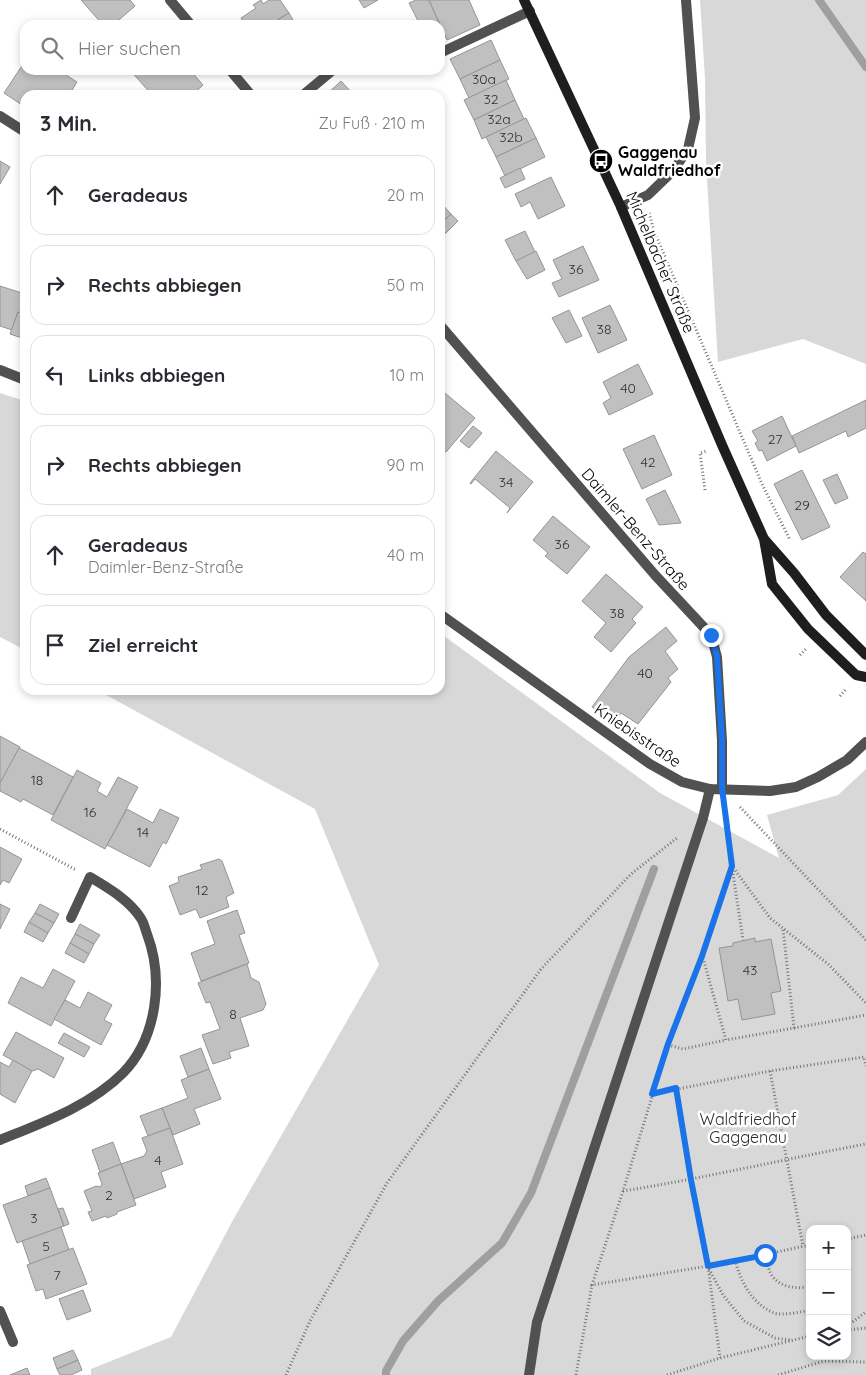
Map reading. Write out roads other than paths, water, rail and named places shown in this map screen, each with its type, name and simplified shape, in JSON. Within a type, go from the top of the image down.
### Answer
[{"type":"main road","name":"Michelbacher Straße","points":[[524,0],[621,207],[764,539],[772,584],[808,629],[856,675],[866,677]]},
{"type":"main road","name":"Michelbacher Straße","points":[[764,539],[794,573],[826,615],[866,654]]},
{"type":"street","points":[[170,0],[187,20]]},
{"type":"street","points":[[621,207],[648,195],[674,171],[688,149],[695,118],[686,0]]},
{"type":"street","points":[[445,51],[530,11]]},
{"type":"street","points":[[234,75],[247,90]]},
{"type":"street","points":[[309,90],[327,75]]},
{"type":"street","points":[[0,116],[20,129]]},
{"type":"street","name":"Daimler-Benz-Straße","points":[[445,331],[655,576],[711,635],[717,656],[722,741],[722,788]]},
{"type":"street","points":[[0,370],[20,378]]},
{"type":"street","name":"Kniebisstraße","points":[[445,618],[650,764],[682,782],[710,788],[770,791],[796,787],[818,778],[848,760],[866,742]]},
{"type":"street","points":[[529,1375],[537,1322],[703,818],[710,788]]},
{"type":"street","points":[[0,1140],[70,1110],[103,1090],[124,1072],[140,1050],[153,1018],[158,977],[150,942],[141,917],[121,896],[90,877],[71,918]]},
{"type":"street","points":[[0,1311],[13,1342]]},
{"type":"waterway","points":[[819,0],[866,67]]},
{"type":"waterway","points":[[386,1375],[386,1371],[403,1341],[438,1301],[502,1243],[531,1193],[654,869]]},
{"type":"place","name":"Gaggenau Waldfriedhof","points":[[601,161]]},
{"type":"park label","name":"Waldfriedhof Gaggenau","points":[[748,1128]]}]
